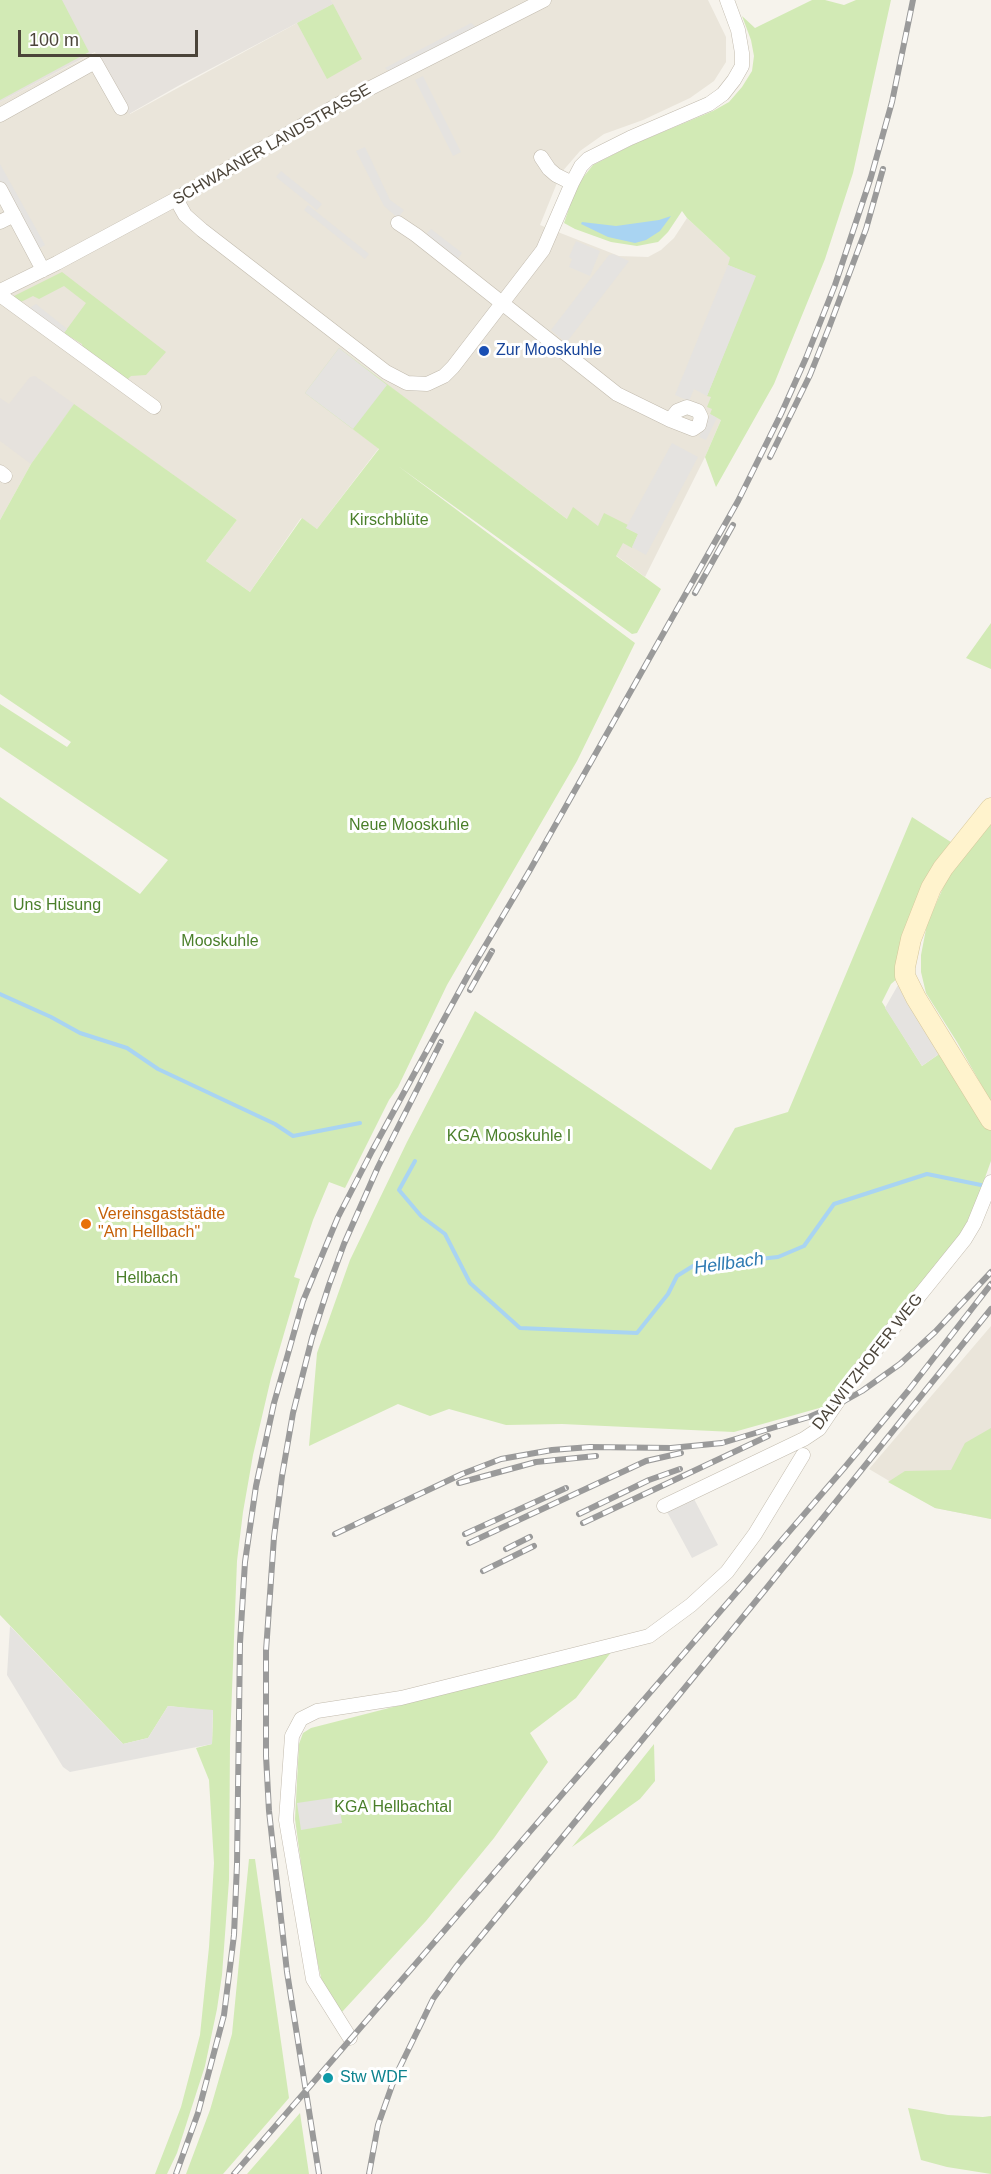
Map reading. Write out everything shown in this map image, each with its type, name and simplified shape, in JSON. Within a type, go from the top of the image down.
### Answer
[{"type":"street","name":"SCHWAANER LANDSTRASSE","points":[[154,407],[0,293],[176,199],[339,105],[544,0]]},
{"type":"street","points":[[176,199],[185,215],[202,230],[386,372],[406,383],[427,384],[444,376],[453,367],[548,242],[581,166],[596,154],[709,104],[729,87],[742,66],[742,53],[738,30],[727,0]]},
{"type":"street","points":[[0,115],[95,62],[121,108]]},
{"type":"street","points":[[541,157],[556,175],[572,183]]},
{"type":"street","points":[[0,189],[43,270]]},
{"type":"street","points":[[0,222],[14,215]]},
{"type":"street","points":[[398,224],[416,235],[617,394],[670,420]]},
{"type":"street","points":[[991,807],[943,867],[931,888],[911,939],[905,967],[906,976],[916,998],[991,1120]]},
{"type":"street","name":"DALWITZHOFER WEG","points":[[664,1506],[804,1439],[819,1429],[857,1373],[954,1256],[974,1224],[991,1182]]},
{"type":"street","points":[[351,2038],[313,1979],[286,1820],[292,1736],[301,1719],[317,1711],[401,1698],[648,1636],[691,1605],[727,1572],[755,1534],[803,1455]]},
{"type":"shaded area","points":[[0,0],[331,0],[333,4],[129,114],[95,52],[0,102]]},
{"type":"shaded area","points":[[331,0],[708,0],[726,37],[726,62],[714,81],[690,98],[643,120],[604,134],[580,151],[561,173],[540,225],[619,256],[648,257],[661,250],[674,238],[687,218],[730,258],[771,266],[758,334],[705,457],[645,577],[339,349],[353,429],[379,448],[317,529],[301,518],[250,592],[206,561],[237,520],[74,405],[31,464],[0,520],[0,102],[96,52],[130,114],[332,4]]},
{"type":"shaded area","points":[[471,23],[476,27],[391,73],[385,68]]},
{"type":"shaded area","points":[[423,76],[461,152],[453,156],[415,80]]},
{"type":"shaded area","points":[[365,147],[390,200],[404,210],[398,218],[384,206],[356,151]]},
{"type":"shaded area","points":[[0,164],[45,245],[38,249],[0,181]]},
{"type":"shaded area","points":[[281,171],[322,204],[317,210],[276,177]]},
{"type":"shaded area","points":[[308,205],[369,254],[365,259],[304,210]]},
{"type":"shaded area","points":[[431,229],[462,253],[457,260],[425,235]]},
{"type":"shaded area","points":[[576,241],[600,251],[590,276],[569,267],[572,259],[569,257]]},
{"type":"shaded area","points":[[613,254],[629,261],[566,343],[551,330],[609,255]]},
{"type":"shaded area","points":[[728,265],[756,276],[707,396],[694,389],[689,401],[675,395]]},
{"type":"shaded area","points":[[36,304],[67,329],[64,333],[60,335],[26,310]]},
{"type":"shaded area","points":[[339,348],[387,385],[353,429],[305,393]]},
{"type":"shaded area","points":[[35,376],[74,404],[31,464],[0,441],[0,398],[9,404],[30,377]]},
{"type":"shaded area","points":[[710,414],[717,418],[706,440],[699,437]]},
{"type":"shaded area","points":[[672,443],[698,457],[646,555],[632,547],[638,534],[626,528]]},
{"type":"shaded area","points":[[898,985],[942,1052],[922,1066],[885,1008]]},
{"type":"shaded area","points":[[991,1326],[991,1519],[935,1508],[869,1469]]},
{"type":"shaded area","points":[[693,1497],[718,1545],[692,1558],[666,1510]]},
{"type":"shaded area","points":[[10,1626],[123,1744],[148,1738],[168,1706],[213,1710],[212,1744],[70,1772],[63,1767],[7,1675]]},
{"type":"shaded area","points":[[338,1797],[342,1823],[301,1830],[297,1803]]},
{"type":"green space","points":[[0,0],[62,0],[89,52],[0,100]]},
{"type":"green space","points":[[812,0],[825,0],[844,5],[856,0],[891,0],[853,173],[825,259],[774,384],[716,487],[705,457],[721,420],[710,414],[712,409],[707,407],[711,397],[707,396],[755,276],[728,265],[730,258],[682,211],[658,242],[637,246],[611,242],[564,223],[577,185],[593,165],[634,144],[713,111],[729,102],[742,87],[752,71],[754,56],[742,16],[755,28]]},
{"type":"green space","points":[[333,4],[362,59],[327,79],[297,23]]},
{"type":"green space","points":[[62,272],[166,352],[146,375],[131,376],[127,380],[83,351],[82,344],[64,333],[86,303],[64,286],[39,299],[33,296],[21,302],[10,298]]},
{"type":"green space","points":[[339,348],[567,519],[573,507],[598,526],[604,513],[628,525],[626,528],[638,534],[632,548],[623,543],[616,556],[661,589],[637,633],[632,634],[398,466],[635,643],[577,761],[447,985],[398,1087],[389,1100],[345,1188],[329,1182],[313,1220],[294,1277],[300,1279],[271,1378],[253,1455],[237,1561],[230,1742],[229,1880],[222,1975],[217,2009],[205,2066],[177,2153],[167,2174],[155,2174],[181,2107],[200,2035],[209,1947],[214,1863],[209,1780],[196,1748],[212,1744],[213,1711],[168,1706],[148,1738],[123,1744],[0,1615],[0,797],[140,894],[168,860],[0,747],[0,704],[67,747],[71,742],[0,694],[0,520],[31,464],[74,404],[237,520],[206,561],[250,592],[302,518],[317,529],[379,449],[305,393]]},
{"type":"green space","points":[[991,623],[991,669],[966,658]]},
{"type":"green space","name":"KGA Mooskuhle I","points":[[912,817],[954,844],[899,977],[891,984],[882,1002],[922,1066],[942,1052],[991,1130],[991,1161],[958,1245],[843,1381],[830,1405],[734,1432],[562,1424],[506,1425],[449,1409],[430,1416],[398,1404],[309,1446],[317,1353],[350,1260],[407,1142],[475,1011],[711,1170],[735,1128],[788,1112]]},
{"type":"green space","points":[[991,823],[991,1102],[926,993],[921,972],[921,955],[927,924],[947,879]]},
{"type":"green space","points":[[991,1428],[991,1519],[935,1508],[888,1482],[905,1471],[951,1470],[965,1443]]},
{"type":"green space","name":"KGA Hellbachtal","points":[[612,1651],[576,1698],[530,1733],[548,1762],[494,1838],[426,1921],[342,2012],[322,1982],[309,1923],[295,1819],[299,1744],[303,1733],[311,1728]]},
{"type":"green space","points":[[654,1744],[655,1781],[640,1799],[572,1847]]},
{"type":"green space","points":[[249,1859],[255,1859],[289,2098],[223,2174],[186,2174],[210,2110],[232,2034]]},
{"type":"green space","points":[[908,2108],[948,2115],[991,2116],[991,2174],[921,2160]]},
{"type":"green space","points":[[300,2113],[309,2174],[247,2174]]},
{"type":"water","points":[[671,216],[660,231],[646,240],[635,243],[608,237],[581,224],[582,222],[616,226]]},
{"type":"waterway","name":"Hellbach","points":[[0,994],[80,1033],[127,1048],[158,1069],[275,1124],[293,1136],[360,1123]]},
{"type":"waterway","name":"Hellbach","points":[[415,1161],[399,1190],[421,1216],[445,1234],[470,1283],[520,1328],[637,1333],[668,1294],[677,1276],[693,1266],[778,1257],[804,1246],[834,1204],[927,1174],[981,1185]]},
{"type":"railway","points":[[176,2174],[198,2113],[224,2015],[234,1935],[240,1643],[245,1562],[256,1486],[274,1403],[303,1301],[338,1217],[372,1151],[472,968],[530,870],[738,501],[781,414],[835,285],[871,177],[892,102],[913,0]]},
{"type":"railway","points":[[770,457],[810,375],[830,325],[866,229],[883,169]]},
{"type":"railway","points":[[695,593],[733,525]]},
{"type":"railway","points":[[470,990],[492,951]]},
{"type":"railway","points":[[319,2174],[287,1972],[269,1811],[266,1756],[266,1651],[274,1537],[293,1413],[312,1338],[329,1285],[344,1244],[378,1167],[441,1042]]},
{"type":"railway","points":[[335,1534],[462,1474],[501,1459],[552,1450],[590,1447],[671,1448],[722,1443],[809,1417],[862,1391],[900,1364],[935,1332],[991,1272]]},
{"type":"railway","points":[[234,2174],[845,1467],[908,1391],[991,1284]]},
{"type":"railway","points":[[369,2174],[378,2125],[395,2077],[433,1999],[456,1967],[765,1590],[991,1309]]},
{"type":"railway","points":[[583,1523],[768,1436]]},
{"type":"railway","points":[[469,1543],[646,1461],[681,1453]]},
{"type":"railway","points":[[459,1483],[536,1462],[596,1456]]},
{"type":"railway","points":[[579,1514],[649,1480],[680,1469]]},
{"type":"railway","points":[[465,1534],[566,1488]]},
{"type":"railway","points":[[506,1549],[530,1537]]},
{"type":"railway","points":[[483,1571],[534,1546]]},
{"type":"place","name":"Zur Mooskuhle","points":[[484,351]]},
{"type":"place","name":"Vereinsgaststädte \"Am Hellbach\"","points":[[86,1224]]},
{"type":"place","name":"Stw WDF","points":[[328,2078]]},
{"type":"park label","name":"Kirschblüte","points":[[389,521]]},
{"type":"park label","name":"Neue Mooskuhle","points":[[409,826]]},
{"type":"park label","name":"Uns Hüsung","points":[[57,906]]},
{"type":"park label","name":"Mooskuhle","points":[[220,942]]}]
